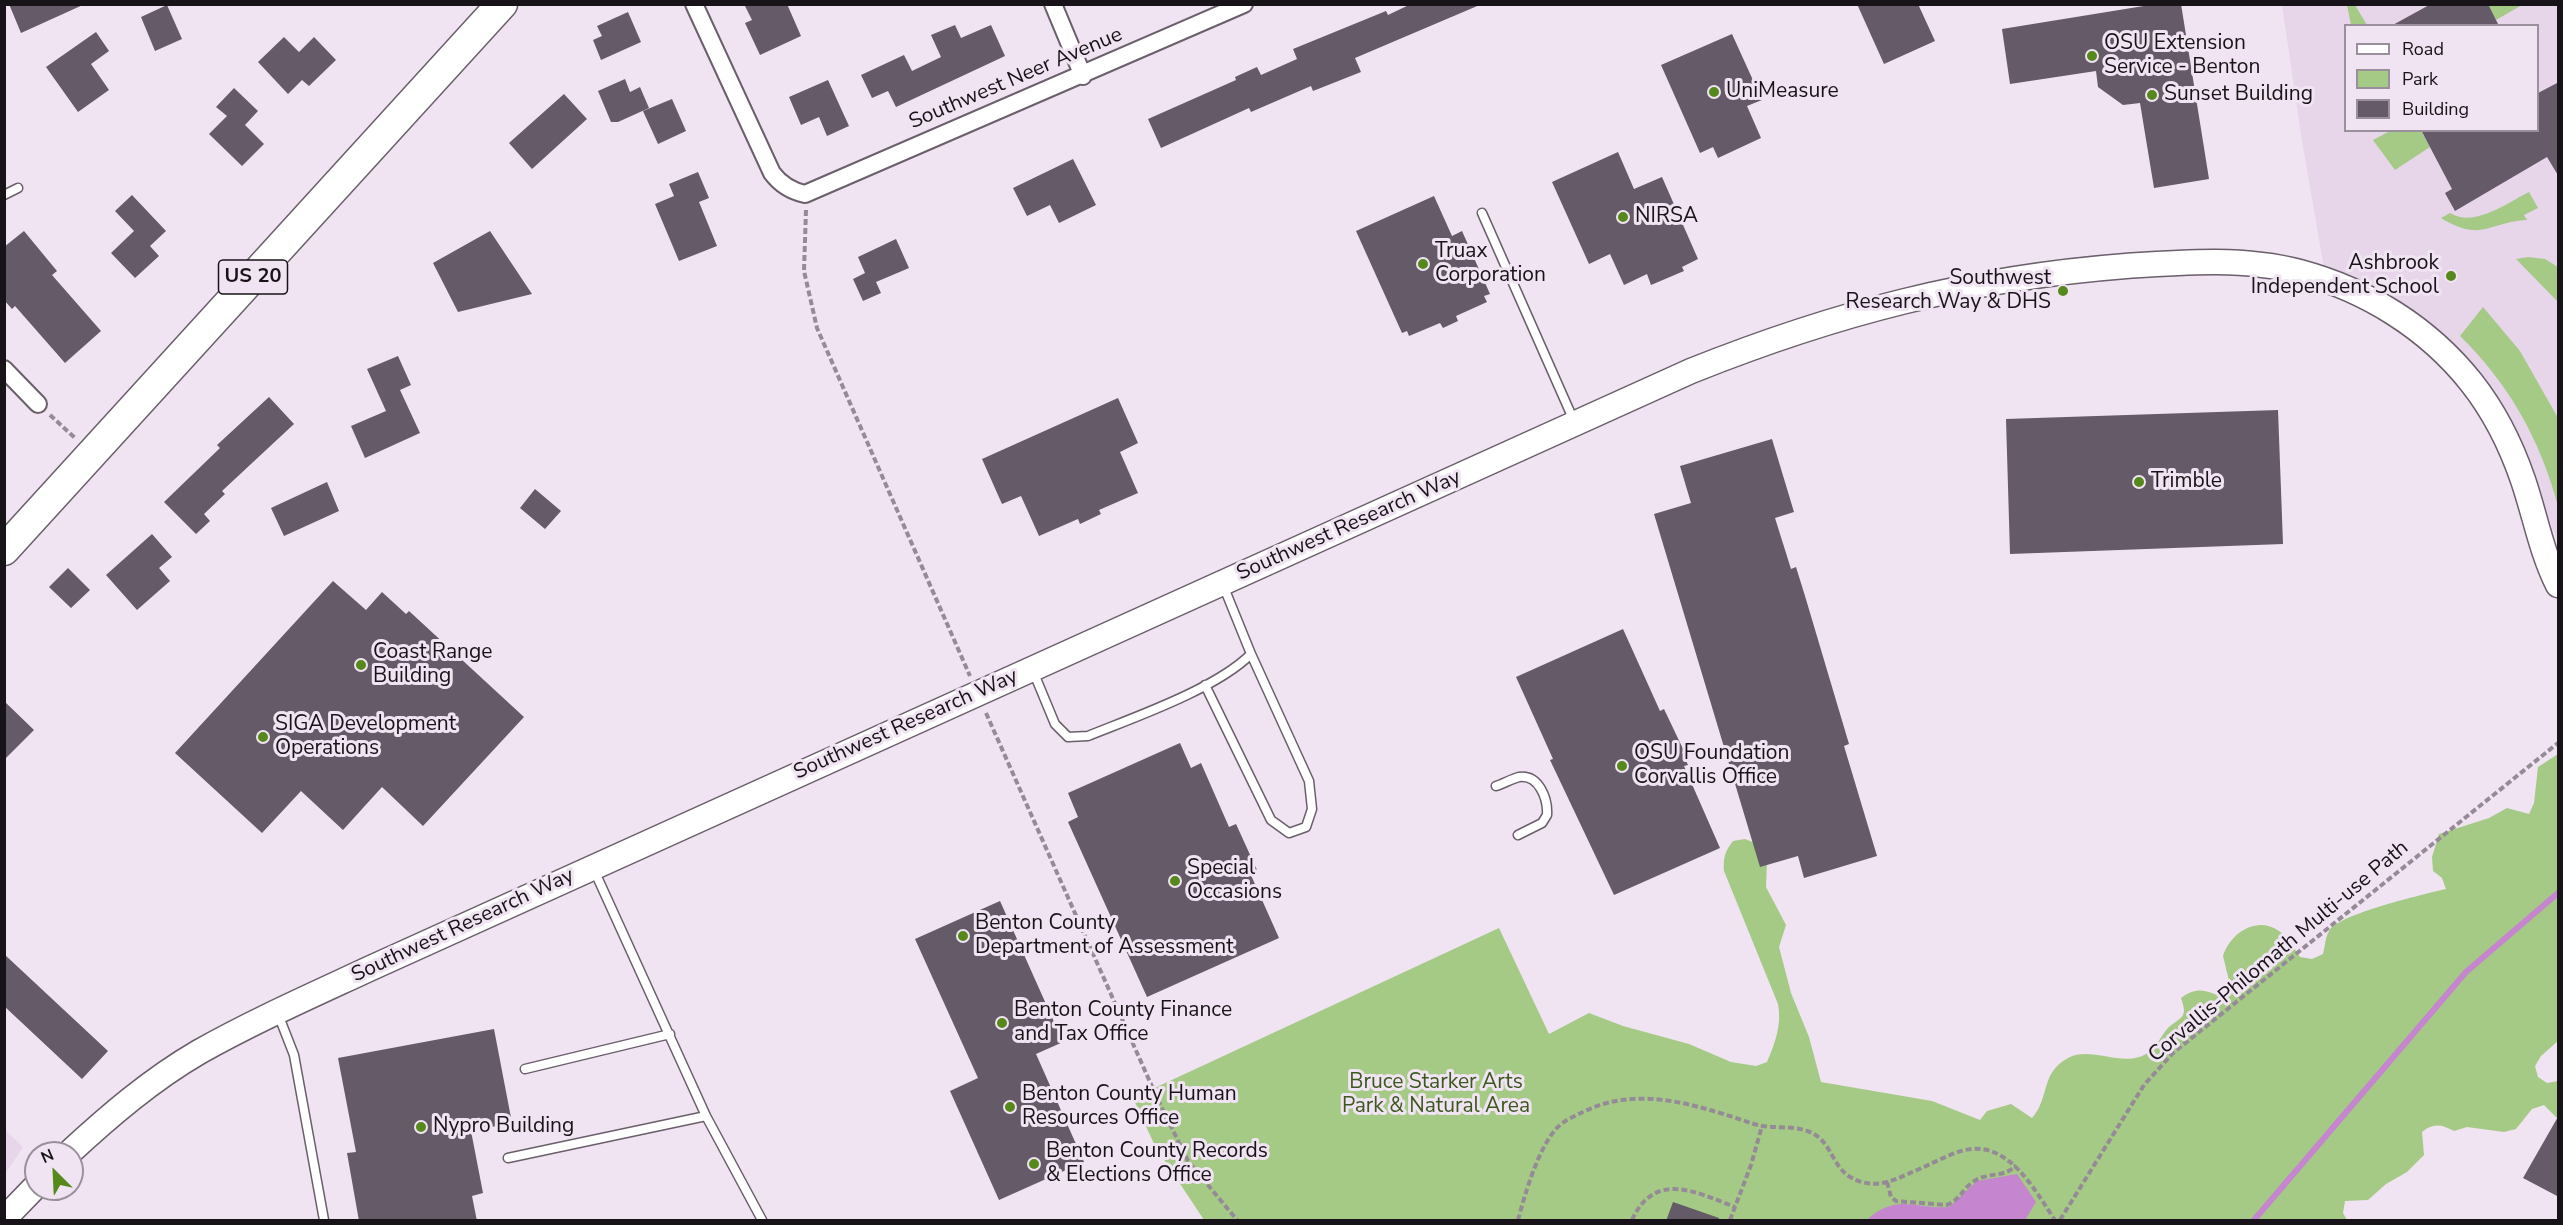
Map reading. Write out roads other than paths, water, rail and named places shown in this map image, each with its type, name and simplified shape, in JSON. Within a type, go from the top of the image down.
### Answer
[{"type":"highway","name":"US 20","points":[[4,550],[502,4]]},
{"type":"street","name":"Southwest Neer Avenue","points":[[694,4],[772,173],[779,182],[794,191],[805,194],[1083,76],[1244,4]]},
{"type":"street","points":[[1053,4],[1083,76]]},
{"type":"street","name":"Southwest Research Way","points":[[83,1141],[141,1091],[197,1053],[277,1011],[1575,423],[1757,344],[1833,319],[1925,294],[2062,271],[2167,263],[2268,266],[2344,286],[2381,304],[2420,331],[2452,360],[2489,407],[2506,438],[2523,480],[2548,565],[2559,585]]},
{"type":"street","points":[[4,369],[38,404]]},
{"type":"street","points":[[4,1219],[24,1198]]},
{"type":"lane","points":[[4,195],[18,188]]},
{"type":"lane","points":[[1482,213],[1575,423]]},
{"type":"lane","points":[[1205,685],[1271,820],[1289,833],[1306,827],[1312,809],[1309,781],[1251,654],[1222,583]]},
{"type":"lane","points":[[1032,668],[1055,724],[1068,737],[1088,736],[1205,685],[1236,669],[1251,654]]},
{"type":"lane","points":[[1496,786],[1519,777],[1529,778],[1538,784],[1545,795],[1547,815],[1542,823],[1518,835]]},
{"type":"lane","points":[[593,866],[706,1116],[762,1221]]},
{"type":"lane","points":[[277,1011],[294,1055],[324,1221]]},
{"type":"lane","points":[[525,1069],[670,1034]]},
{"type":"lane","points":[[508,1158],[706,1116]]},
{"type":"waterway","points":[[2254,1220],[2466,972],[2558,893]]},
{"type":"place","name":"OSU Extension Service - Benton","points":[[2092,56]]},
{"type":"place","name":"UniMeasure","points":[[1714,92]]},
{"type":"place","name":"Sunset Building","points":[[2152,95]]},
{"type":"place","name":"NIRSA","points":[[1623,217]]},
{"type":"place","name":"Truax Corporation","points":[[1423,264]]},
{"type":"place","name":"Ashbrook Independent School","points":[[2451,276]]},
{"type":"place","name":"Southwest Research Way & DHS","points":[[2063,291]]},
{"type":"place","name":"Trimble","points":[[2139,482]]},
{"type":"place","name":"Coast Range Building","points":[[361,665]]},
{"type":"place","name":"SIGA Development Operations","points":[[263,737]]},
{"type":"place","name":"OSU Foundation Corvallis Office","points":[[1622,766]]},
{"type":"place","name":"Special Occasions","points":[[1175,881]]},
{"type":"place","name":"Benton County Department of Assessment","points":[[963,936]]},
{"type":"place","name":"Benton County Finance and Tax Office","points":[[1002,1023]]},
{"type":"place","name":"Benton County Human Resources Office","points":[[1010,1107]]},
{"type":"place","name":"Nypro Building","points":[[421,1127]]},
{"type":"place","name":"Benton County Records & Elections Office","points":[[1034,1164]]},
{"type":"park label","name":"Bruce Starker Arts Park & Natural Area","points":[[1436,1095]]}]
